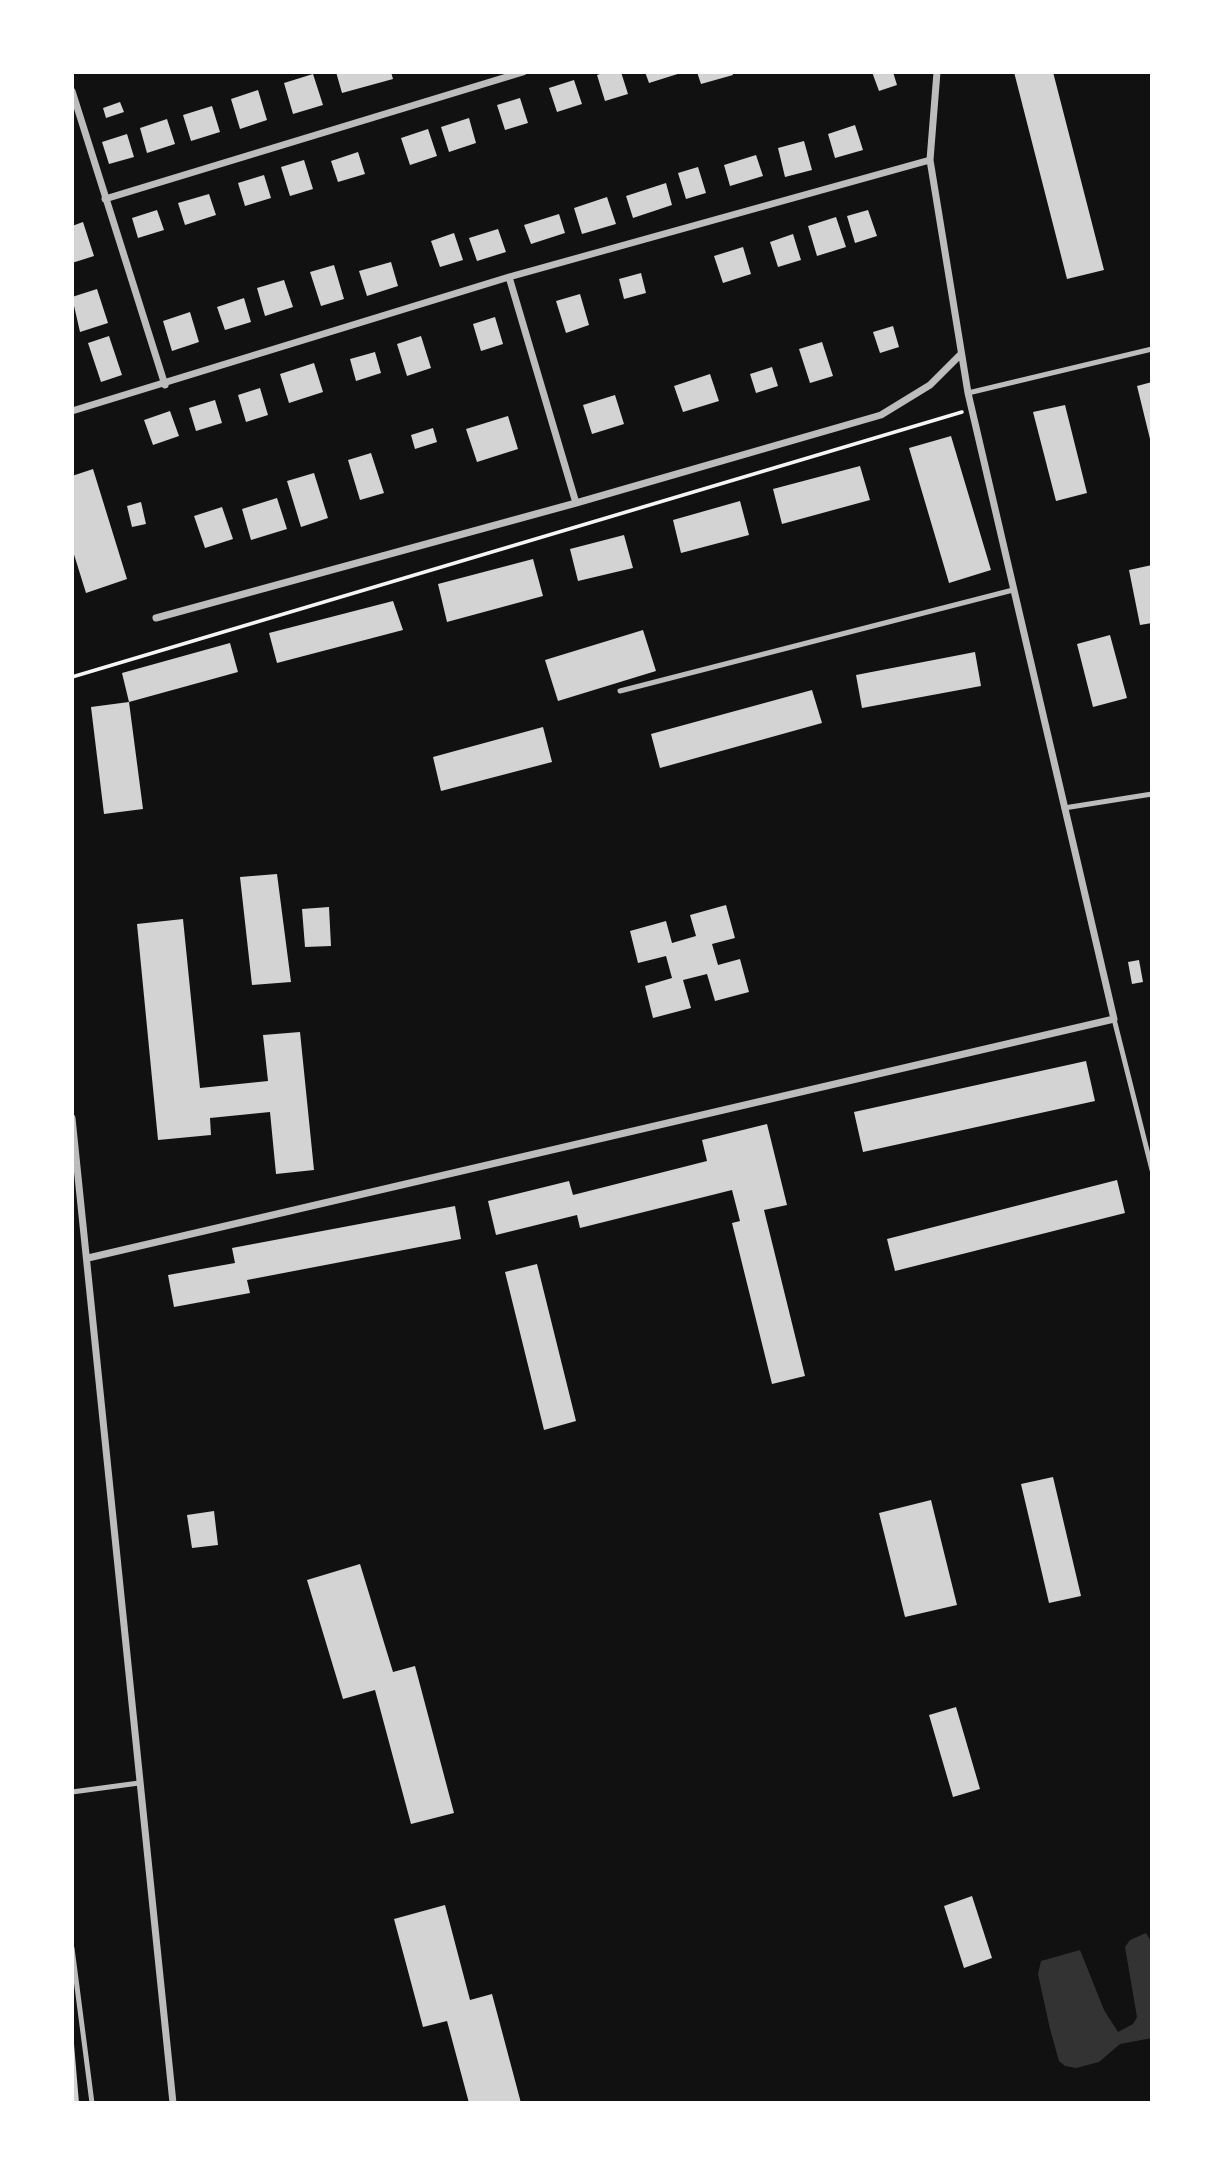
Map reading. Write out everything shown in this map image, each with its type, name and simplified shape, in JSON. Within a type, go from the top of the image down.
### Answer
[{"type":"street","points":[[105,199],[523,72]]},
{"type":"street","points":[[88,1258],[1114,1019],[968,393],[930,160],[937,72]]},
{"type":"street","points":[[72,91],[165,385]]},
{"type":"street","points":[[72,411],[165,385],[509,278],[930,160]]},
{"type":"street","points":[[509,278],[576,503]]},
{"type":"street","points":[[156,618],[576,503],[881,415],[921,391],[961,354]]},
{"type":"street","points":[[72,1118],[173,2103]]},
{"type":"lane","points":[[968,393],[1152,349]]},
{"type":"lane","points":[[620,691],[1013,590]]},
{"type":"lane","points":[[1064,808],[1152,794]]},
{"type":"lane","points":[[1114,1019],[1152,1170]]},
{"type":"lane","points":[[72,1792],[139,1783]]},
{"type":"lane","points":[[72,1948],[92,2103]]},
{"type":"path","points":[[72,677],[971,409]]},
{"type":"shaded area","points":[[1146,1933],[1152,1943],[1152,2038],[1120,2044],[1099,2062],[1076,2068],[1065,2066],[1059,2061],[1050,2029],[1038,1974],[1041,1961],[1080,1950],[1104,2010],[1118,2032],[1133,2024],[1137,2017],[1125,1947],[1130,1940]]},
{"type":"building","points":[[336,72],[391,72],[393,79],[342,93]]},
{"type":"building","points":[[621,72],[628,94],[605,101],[597,75]]},
{"type":"building","points":[[645,72],[684,72],[649,83]]},
{"type":"building","points":[[697,72],[732,72],[733,75],[701,84]]},
{"type":"building","points":[[872,72],[893,72],[897,85],[879,91]]},
{"type":"building","points":[[1014,72],[1053,72],[1104,270],[1067,279]]},
{"type":"building","points":[[313,74],[323,105],[293,114],[284,83]]},
{"type":"building","points":[[574,80],[582,104],[557,112],[549,88]]},
{"type":"building","points":[[258,90],[267,120],[240,129],[231,99]]},
{"type":"building","points":[[520,98],[528,123],[505,130],[497,105]]},
{"type":"building","points":[[120,102],[124,112],[106,118],[103,108]]},
{"type":"building","points":[[212,106],[220,132],[191,141],[183,115]]},
{"type":"building","points":[[469,118],[476,143],[449,152],[441,127]]},
{"type":"building","points":[[167,119],[175,144],[147,153],[140,128]]},
{"type":"building","points":[[855,125],[863,150],[835,158],[828,134]]},
{"type":"building","points":[[428,129],[437,156],[410,165],[401,138]]},
{"type":"building","points":[[127,134],[134,157],[109,164],[102,142]]},
{"type":"building","points":[[804,141],[812,170],[785,177],[778,148]]},
{"type":"building","points":[[358,152],[365,174],[338,182],[331,161]]},
{"type":"building","points":[[756,155],[763,176],[730,186],[724,165]]},
{"type":"building","points":[[304,160],[313,189],[290,196],[281,167]]},
{"type":"building","points":[[698,167],[706,193],[686,199],[678,173]]},
{"type":"building","points":[[264,175],[271,198],[245,206],[238,183]]},
{"type":"building","points":[[666,183],[672,205],[633,218],[626,196]]},
{"type":"building","points":[[209,194],[216,215],[185,225],[178,203]]},
{"type":"building","points":[[607,197],[616,224],[582,234],[574,208]]},
{"type":"building","points":[[157,210],[164,230],[138,238],[132,218]]},
{"type":"building","points":[[868,210],[877,236],[855,243],[847,216]]},
{"type":"building","points":[[559,214],[565,233],[531,244],[524,225]]},
{"type":"building","points":[[836,217],[846,247],[817,256],[808,226]]},
{"type":"building","points":[[83,222],[94,256],[72,263],[72,226]]},
{"type":"building","points":[[498,229],[506,252],[477,261],[469,238]]},
{"type":"building","points":[[454,233],[463,260],[440,267],[431,241]]},
{"type":"building","points":[[793,234],[801,260],[778,267],[770,242]]},
{"type":"building","points":[[743,247],[751,274],[723,283],[714,256]]},
{"type":"building","points":[[391,262],[398,286],[367,296],[359,271]]},
{"type":"building","points":[[334,265],[344,299],[321,306],[310,272]]},
{"type":"building","points":[[641,273],[646,293],[624,299],[619,279]]},
{"type":"building","points":[[284,280],[293,307],[265,316],[257,288]]},
{"type":"building","points":[[97,289],[108,323],[80,332],[72,297]]},
{"type":"building","points":[[580,294],[589,325],[566,333],[556,301]]},
{"type":"building","points":[[244,298],[251,322],[225,330],[217,307]]},
{"type":"building","points":[[190,312],[199,342],[172,351],[163,321]]},
{"type":"building","points":[[495,317],[503,344],[481,351],[473,324]]},
{"type":"building","points":[[893,326],[899,347],[880,353],[873,332]]},
{"type":"building","points":[[109,336],[122,375],[101,382],[88,343]]},
{"type":"building","points":[[421,336],[431,368],[407,376],[397,344]]},
{"type":"building","points":[[822,342],[833,376],[810,383],[799,349]]},
{"type":"building","points":[[375,352],[381,373],[356,381],[350,359]]},
{"type":"building","points":[[314,363],[323,392],[289,403],[280,374]]},
{"type":"building","points":[[772,367],[778,386],[756,393],[750,374]]},
{"type":"building","points":[[710,374],[719,401],[683,412],[674,386]]},
{"type":"building","points":[[1152,382],[1152,443],[1151,443],[1137,386]]},
{"type":"building","points":[[260,388],[268,415],[246,422],[238,395]]},
{"type":"building","points":[[615,395],[624,424],[592,434],[583,405]]},
{"type":"building","points":[[215,400],[222,423],[196,431],[189,408]]},
{"type":"building","points":[[1065,405],[1087,493],[1056,501],[1033,412]]},
{"type":"building","points":[[170,411],[179,436],[153,445],[144,420]]},
{"type":"building","points":[[508,416],[518,449],[477,462],[466,429]]},
{"type":"building","points":[[433,428],[437,442],[415,449],[411,435]]},
{"type":"building","points":[[951,436],[991,570],[949,583],[909,448]]},
{"type":"building","points":[[371,453],[384,493],[360,500],[348,460]]},
{"type":"building","points":[[860,466],[870,500],[782,524],[773,489]]},
{"type":"building","points":[[93,469],[127,579],[86,593],[72,548],[72,476]]},
{"type":"building","points":[[314,473],[328,518],[301,527],[287,481]]},
{"type":"building","points":[[277,498],[287,529],[251,540],[242,509]]},
{"type":"building","points":[[740,501],[749,535],[681,553],[673,520]]},
{"type":"building","points":[[141,502],[146,524],[132,527],[127,506]]},
{"type":"building","points":[[222,507],[233,539],[205,548],[194,516]]},
{"type":"building","points":[[624,535],[633,568],[578,581],[570,549]]},
{"type":"building","points":[[533,559],[543,596],[447,622],[438,584]]},
{"type":"building","points":[[1152,565],[1152,623],[1140,625],[1129,570]]},
{"type":"building","points":[[393,601],[403,630],[277,663],[269,633]]},
{"type":"building","points":[[643,630],[656,671],[558,701],[545,660]]},
{"type":"building","points":[[1110,635],[1127,698],[1093,707],[1077,644]]},
{"type":"building","points":[[230,643],[238,672],[129,702],[122,673]]},
{"type":"building","points":[[975,652],[981,686],[862,708],[856,675]]},
{"type":"building","points":[[812,690],[822,723],[660,768],[651,734]]},
{"type":"building","points":[[129,702],[143,809],[104,814],[91,707]]},
{"type":"building","points":[[543,727],[552,762],[441,791],[433,757]]},
{"type":"building","points":[[277,874],[291,982],[252,985],[240,877]]},
{"type":"building","points":[[726,905],[735,938],[712,944],[718,965],[740,959],[749,992],[715,1001],[707,974],[683,980],[691,1008],[653,1018],[645,986],[672,978],[666,956],[638,963],[630,931],[666,921],[672,943],[696,936],[690,915]]},
{"type":"building","points":[[329,907],[331,946],[305,947],[302,909]]},
{"type":"building","points":[[183,919],[200,1088],[268,1081],[263,1035],[300,1032],[314,1170],[276,1174],[270,1112],[210,1118],[211,1135],[158,1140],[137,924]]},
{"type":"building","points":[[1139,960],[1143,982],[1132,984],[1128,962]]},
{"type":"building","points":[[1086,1061],[1095,1101],[863,1152],[854,1112]]},
{"type":"building","points":[[767,1124],[787,1205],[764,1210],[805,1376],[772,1384],[732,1223],[740,1221],[732,1190],[580,1228],[577,1215],[496,1235],[488,1201],[569,1181],[573,1195],[707,1161],[702,1140]]},
{"type":"building","points":[[1117,1180],[1125,1213],[895,1271],[887,1239]]},
{"type":"building","points":[[455,1206],[461,1239],[247,1280],[250,1293],[174,1307],[168,1275],[235,1263],[232,1248]]},
{"type":"building","points":[[537,1264],[576,1421],[544,1430],[505,1272]]},
{"type":"building","points":[[1053,1477],[1081,1596],[1049,1603],[1021,1484]]},
{"type":"building","points":[[931,1500],[957,1605],[905,1617],[879,1513]]},
{"type":"building","points":[[214,1511],[218,1545],[192,1548],[187,1515]]},
{"type":"building","points":[[360,1564],[393,1672],[415,1666],[454,1813],[411,1824],[375,1690],[343,1699],[307,1580]]},
{"type":"building","points":[[956,1707],[980,1789],[953,1797],[929,1715]]},
{"type":"building","points":[[972,1896],[992,1958],[964,1968],[944,1906]]},
{"type":"building","points":[[445,1905],[470,2000],[492,1994],[521,2103],[469,2103],[447,2021],[423,2027],[394,1919]]},
{"type":"building","points":[[74,2044],[79,2103],[72,2103]]}]
